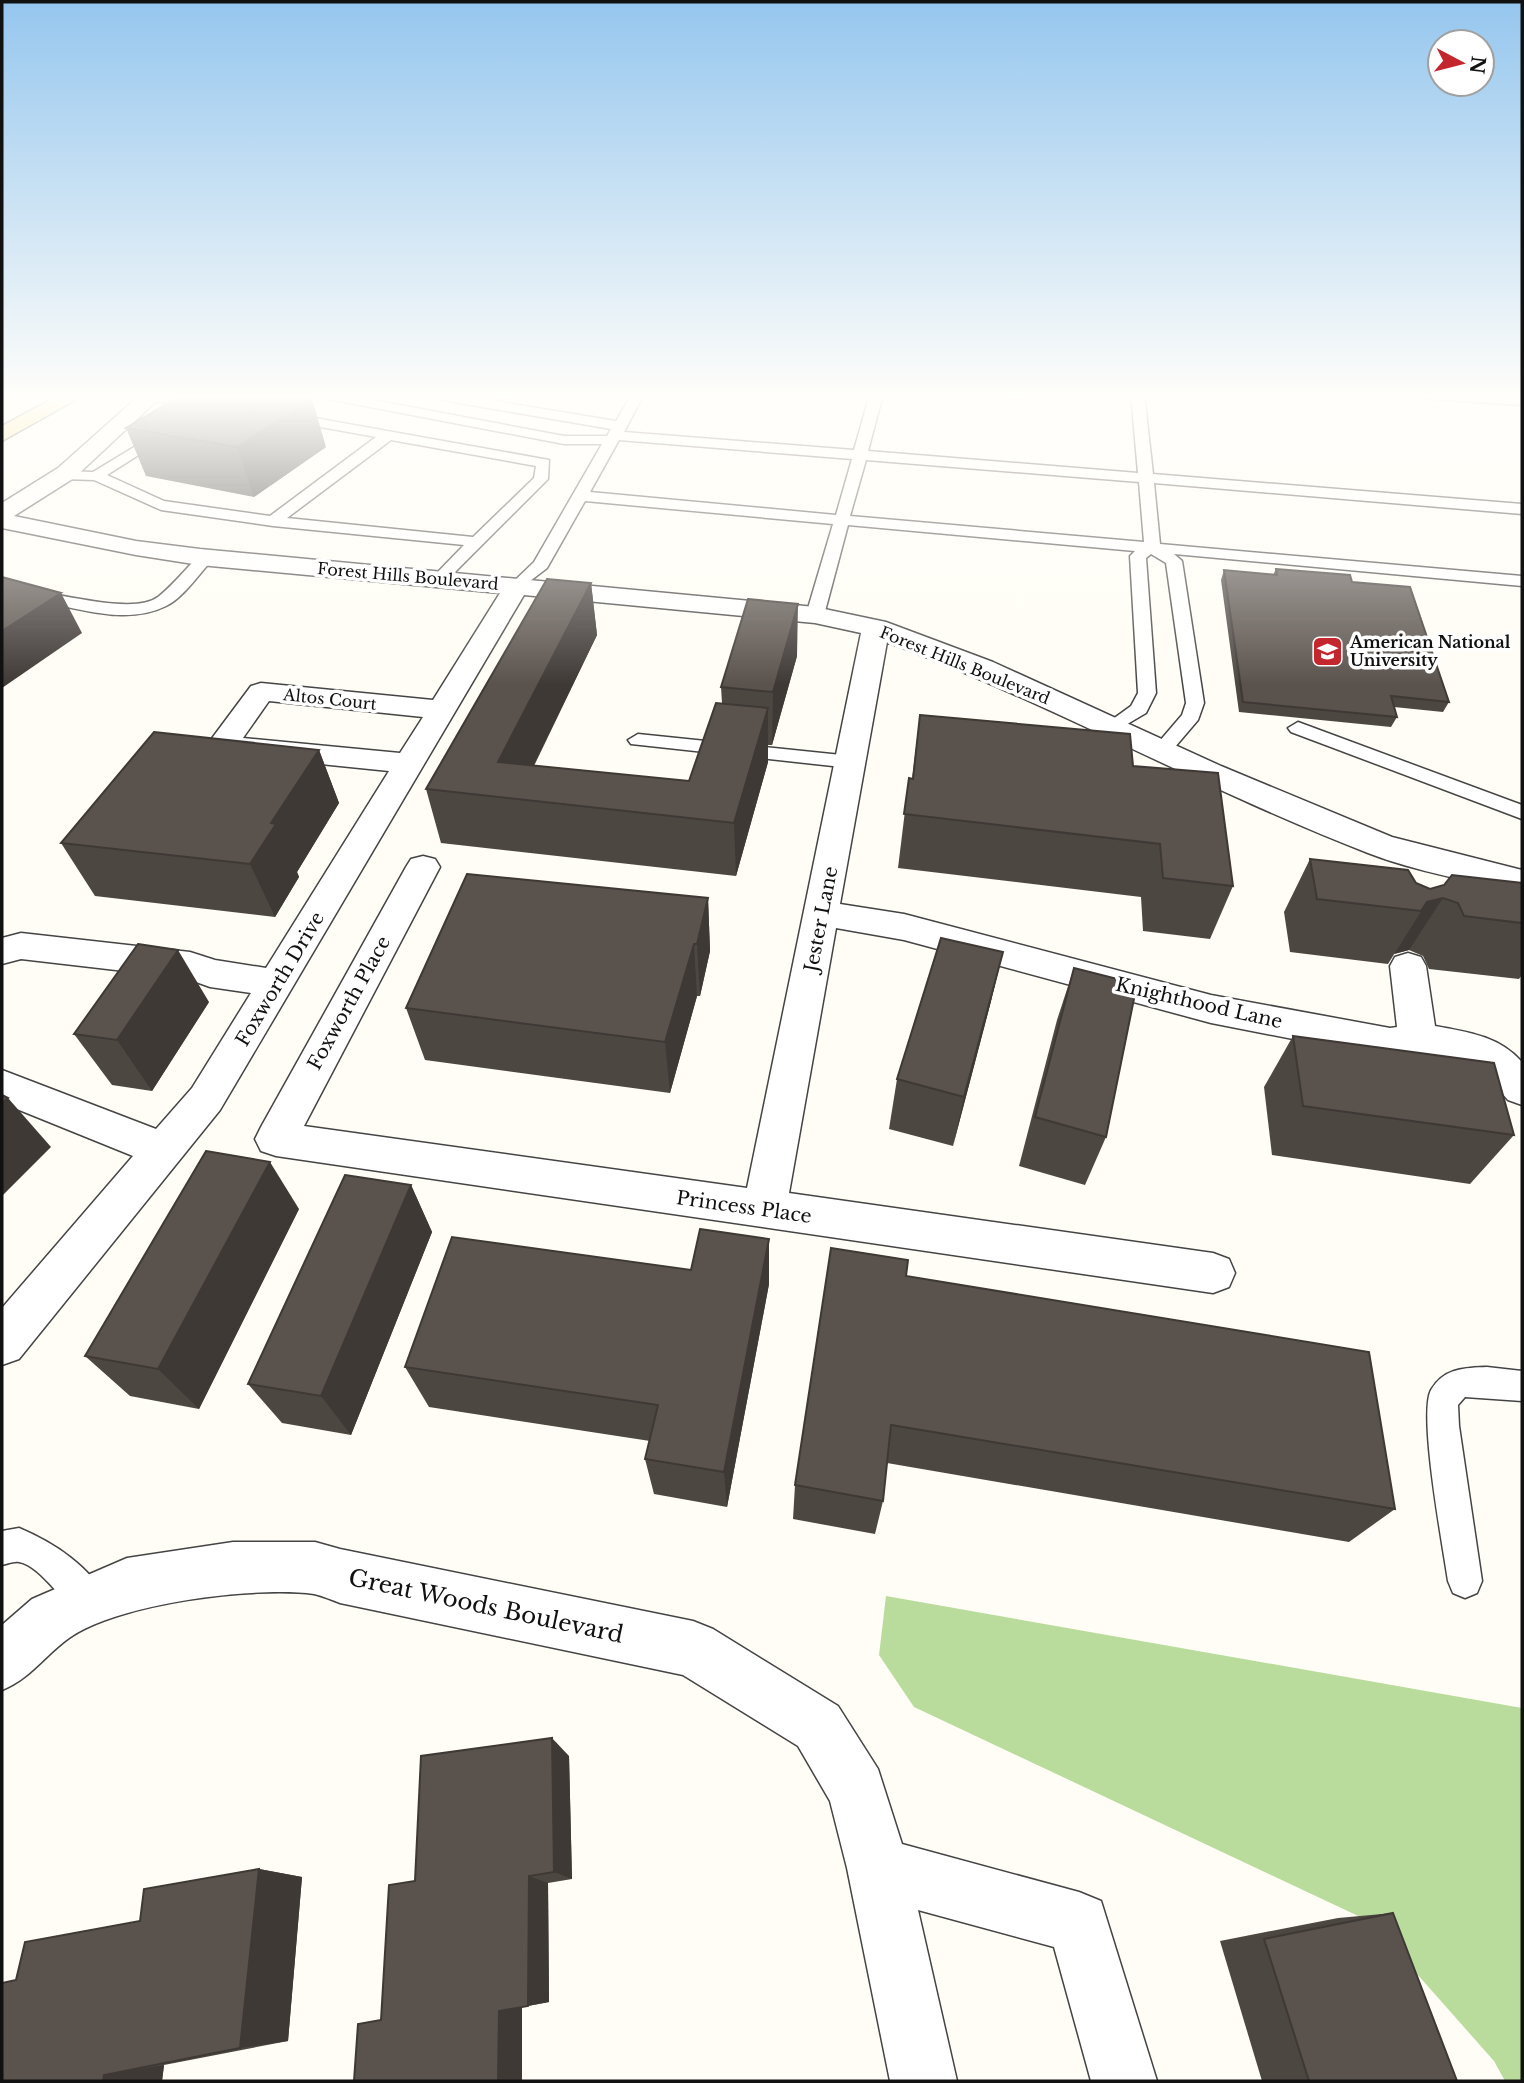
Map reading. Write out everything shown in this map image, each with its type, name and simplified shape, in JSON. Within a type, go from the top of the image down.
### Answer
[{"type":"street","points":[[2,513],[37,491]]},
{"type":"street","name":"Forest Hills Boulevard","points":[[2,521],[136,548],[206,557],[815,615],[876,628],[983,668],[1382,846],[1522,882]]},
{"type":"street","name":"Foxworth Drive","points":[[2,1343],[206,1100],[517,586]]},
{"type":"street","name":"Jester Lane","points":[[764,1210],[876,628]]},
{"type":"street","name":"Altos Court","points":[[410,764],[222,745],[261,692],[443,710]]},
{"type":"street","points":[[1382,846],[1390,886]]},
{"type":"street","name":"Foxworth Place","points":[[276,1139],[423,867]]},
{"type":"street","name":"Knighthood Lane","points":[[823,914],[904,927],[1211,1009],[1390,1043],[1418,1041],[1474,1048],[1499,1063],[1522,1089]]},
{"type":"street","points":[[2,951],[20,946],[177,964],[211,973],[278,983]]},
{"type":"street","points":[[1408,966],[1418,1041]]},
{"type":"street","points":[[2,1086],[165,1151]]},
{"type":"street","name":"Princess Place","points":[[276,1139],[1213,1273]]},
{"type":"street","name":"Great Woods Boulevard","points":[[2,1662],[51,1618],[90,1601],[127,1586],[233,1568],[315,1568],[340,1576],[693,1649],[818,1726],[857,1790],[878,1868],[923,2081]]},
{"type":"street","points":[[878,1868],[1079,1923],[1124,2081]]},
{"type":"lane","points":[[130,491],[161,505],[273,521],[476,542]]},
{"type":"lane","points":[[273,521],[313,491]]},
{"type":"lane","points":[[439,579],[528,491]]},
{"type":"lane","points":[[517,586],[541,565],[582,491]]},
{"type":"lane","points":[[815,615],[850,491]]},
{"type":"lane","points":[[1147,491],[1152,547]]},
{"type":"lane","points":[[1306,491],[1522,509]]},
{"type":"lane","points":[[579,496],[1522,581]]},
{"type":"lane","points":[[1112,727],[1139,709],[1147,694],[1139,556],[1152,547]]},
{"type":"lane","points":[[1152,547],[1174,561],[1195,703],[1191,716],[1162,750]]},
{"type":"lane","points":[[2,593],[26,592],[120,611],[140,609],[162,602],[206,557]]},
{"type":"lane","points":[[1298,728],[1522,812]]},
{"type":"lane","points":[[638,740],[851,762]]},
{"type":"lane","points":[[1465,1581],[1443,1426],[1443,1399],[1458,1383],[1488,1382],[1522,1387]]},
{"type":"lane","points":[[2,1548],[19,1545],[43,1556],[90,1601]]},
{"type":"green space","points":[[886,1596],[1522,1708],[1522,2081],[1505,2081],[1494,2061],[1371,1922],[914,1707],[879,1655]]},
{"type":"building","name":"American National University","points":[[1276,569],[1350,575],[1352,582],[1410,587],[1449,702],[1391,696],[1397,717],[1243,702],[1224,570],[1277,575]]},
{"type":"building","points":[[2,577],[61,593],[2,631]]},
{"type":"building","points":[[547,579],[591,583],[498,762],[689,781],[716,703],[768,708],[734,823],[426,789]]},
{"type":"building","points":[[748,599],[798,604],[773,692],[721,687]]},
{"type":"building","points":[[920,715],[1130,734],[1133,766],[1218,773],[1233,886],[1163,878],[1160,844],[904,814],[909,778],[913,779]]},
{"type":"building","points":[[154,732],[319,750],[271,823],[276,824],[250,864],[61,843]]},
{"type":"building","points":[[1310,859],[1408,870],[1416,883],[1430,889],[1444,885],[1452,875],[1522,883],[1522,923],[1464,916],[1458,903],[1443,898],[1427,902],[1421,911],[1317,899]]},
{"type":"building","points":[[467,874],[708,898],[697,944],[694,944],[665,1042],[406,1008]]},
{"type":"building","points":[[941,938],[1003,952],[964,1097],[897,1079]]},
{"type":"building","points":[[138,944],[178,950],[117,1040],[74,1034]]},
{"type":"building","points":[[1074,968],[1137,984],[1106,1137],[1035,1117]]},
{"type":"building","points":[[1293,1036],[1494,1063],[1514,1135],[1303,1106]]},
{"type":"building","points":[[206,1151],[270,1162],[158,1369],[85,1356]]},
{"type":"building","points":[[345,1175],[411,1185],[321,1396],[248,1384]]},
{"type":"building","points":[[700,1229],[769,1239],[724,1472],[645,1459],[658,1405],[405,1367],[452,1237],[691,1270]]},
{"type":"building","points":[[831,1248],[908,1260],[906,1276],[1369,1352],[1395,1509],[891,1425],[883,1501],[795,1485]]},
{"type":"building","points":[[552,1738],[554,1872],[529,1876],[528,2006],[499,2011],[498,2081],[354,2081],[358,2024],[381,2020],[389,1885],[415,1881],[421,1756]]},
{"type":"building","points":[[259,1869],[240,2048],[104,2075],[103,2081],[2,2081],[2,1983],[16,1980],[25,1942],[140,1921],[144,1889]]},
{"type":"building","points":[[1393,1913],[1457,2081],[1309,2081],[1264,1939]]},
{"type":"place","name":"American National University","points":[[1327,651]]}]
